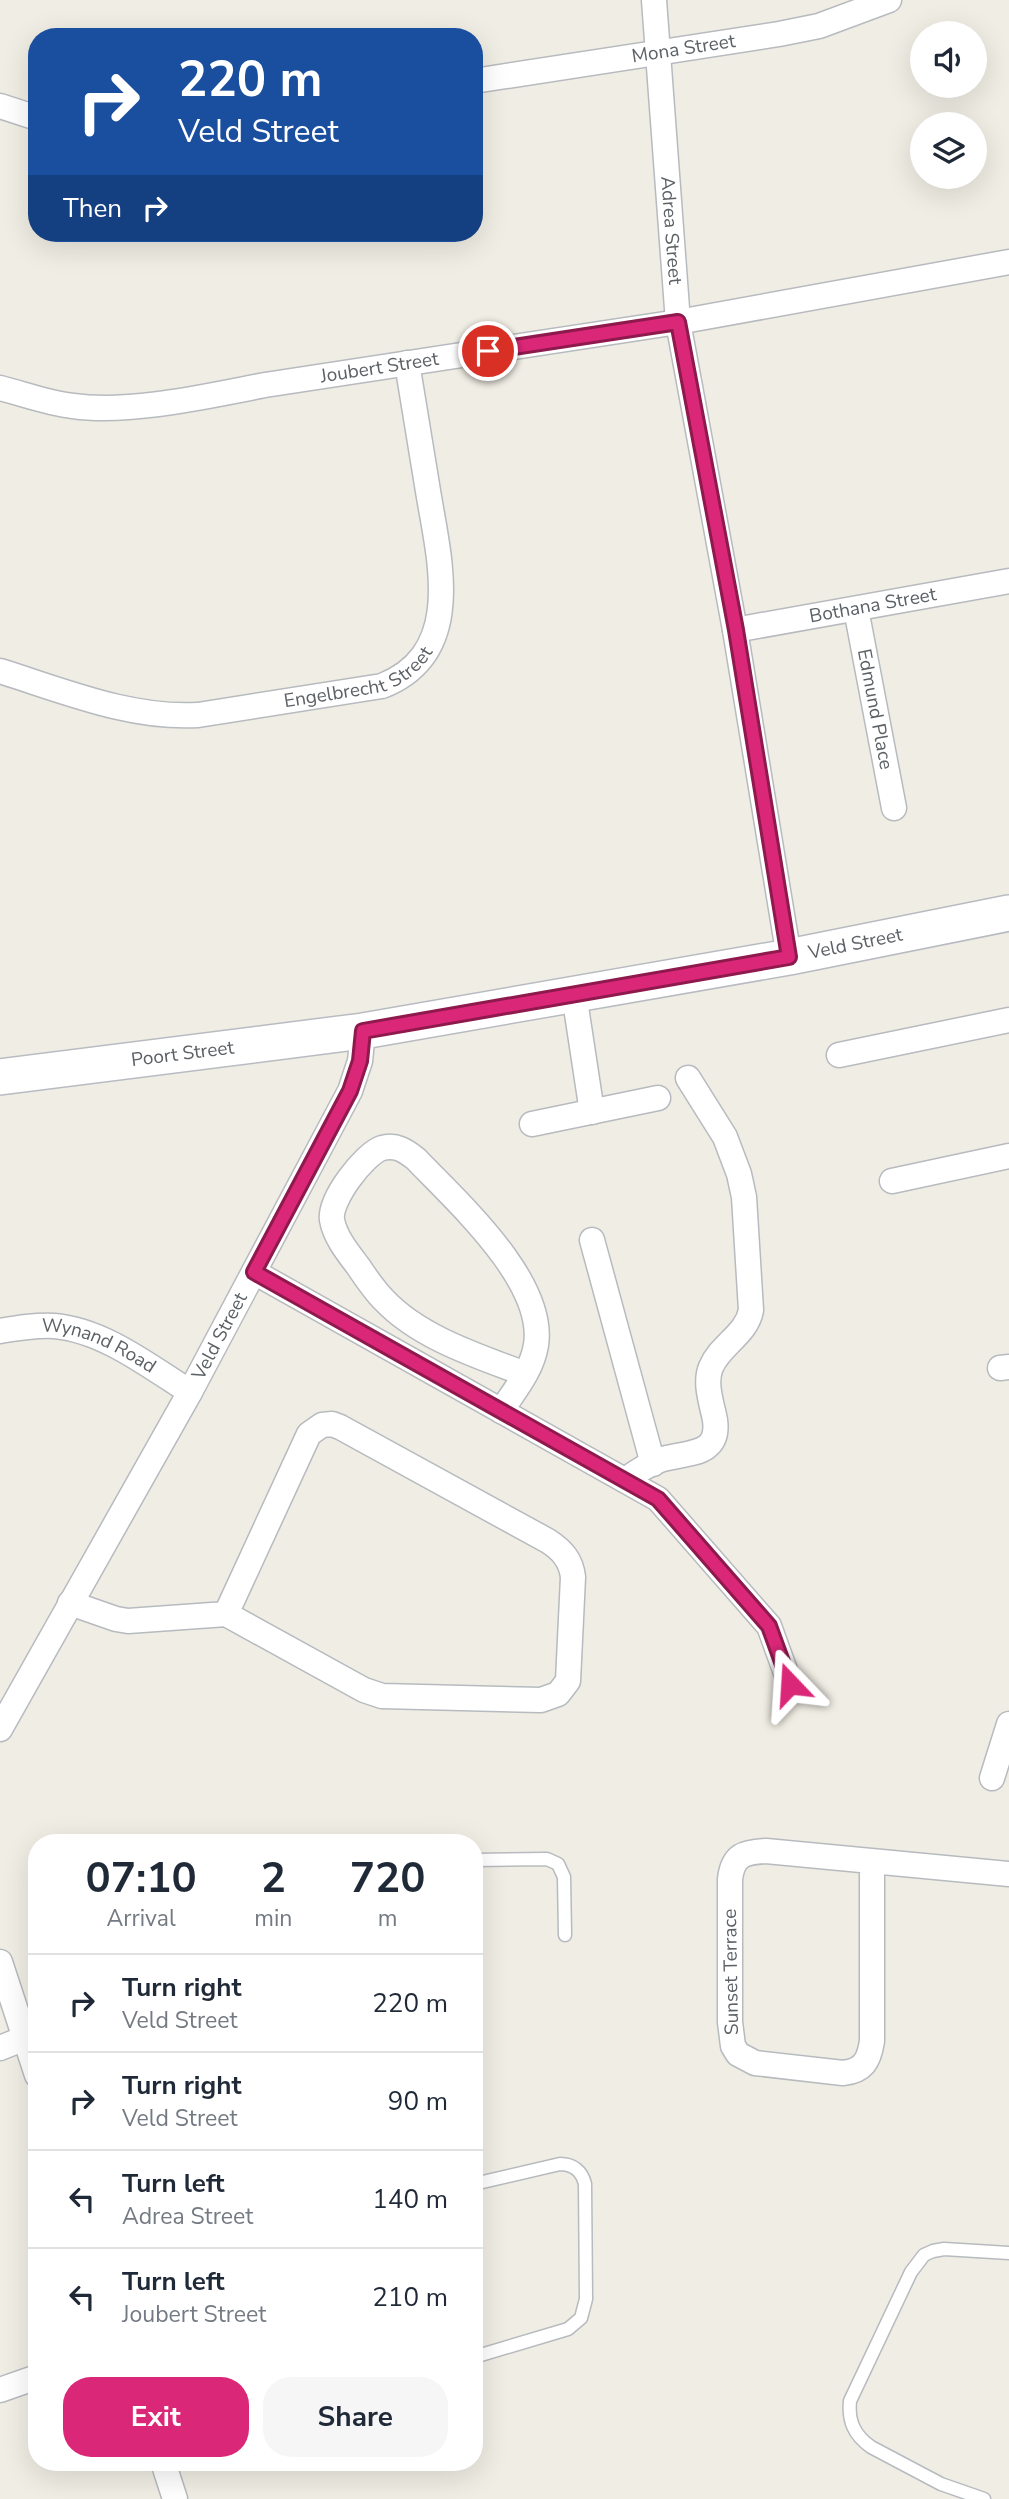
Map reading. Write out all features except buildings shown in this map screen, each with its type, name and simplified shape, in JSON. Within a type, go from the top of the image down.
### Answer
[{"type":"street","name":"Adrea Street","points":[[654,0],[678,322],[736,630],[789,957]]},
{"type":"street","name":"Mona Street","points":[[483,80],[819,26],[889,0]]},
{"type":"street","points":[[0,106],[28,115]]},
{"type":"street","name":"Joubert Street","points":[[0,388],[74,406],[121,407],[204,397],[678,322],[1009,262]]},
{"type":"street","name":"Engelbrecht Street","points":[[0,671],[117,707],[180,717],[382,685],[404,675],[421,658],[436,629],[443,589],[407,363]]},
{"type":"street","name":"Bothana Street","points":[[736,630],[1009,581]]},
{"type":"street","name":"Edmund Place","points":[[856,608],[894,808]]},
{"type":"street","name":"Veld Street","points":[[0,1729],[190,1392],[350,1091],[360,1061],[363,1031],[789,957],[1009,912]]},
{"type":"street","points":[[574,994],[592,1112]]},
{"type":"street","points":[[839,1055],[1009,1020]]},
{"type":"street","name":"Poort Street","points":[[0,1077],[363,1031]]},
{"type":"street","points":[[625,1480],[653,1464],[704,1450],[711,1444],[716,1429],[708,1383],[711,1365],[744,1327],[751,1310],[744,1197],[739,1174],[725,1137],[688,1078]]},
{"type":"street","points":[[532,1125],[657,1098]]},
{"type":"street","points":[[501,1411],[525,1374],[533,1360],[536,1345],[535,1317],[519,1280],[497,1245],[409,1153],[392,1147],[376,1151],[350,1178],[333,1205],[332,1219],[346,1250],[377,1293],[406,1320],[437,1337],[525,1374]]},
{"type":"street","points":[[892,1181],[1009,1156]]},
{"type":"street","points":[[592,1240],[653,1464]]},
{"type":"street","points":[[254,1272],[662,1503],[764,1619],[772,1633],[790,1684]]},
{"type":"street","name":"Wynand Road","points":[[0,1331],[56,1326],[89,1335],[145,1364],[190,1392]]},
{"type":"street","points":[[70,1603],[128,1621],[226,1614],[373,1694],[392,1697],[541,1700],[558,1694],[568,1681],[572,1570],[565,1555],[548,1541],[340,1427],[322,1425],[309,1434],[302,1447],[226,1614]]},
{"type":"street","points":[[992,1778],[1009,1724]]},
{"type":"street","name":"Sunset Terrace","points":[[872,1861],[872,2041],[867,2061],[855,2071],[843,2073],[771,2066],[744,2059],[733,2046],[730,2022],[730,1879],[735,1861],[747,1853],[766,1851],[872,1861],[1009,1874]]},
{"type":"street","points":[[0,1962],[28,2048]]},
{"type":"street","points":[[0,2048],[25,2038]]},
{"type":"street","points":[[0,2390],[28,2380]]},
{"type":"street","points":[[166,2471],[176,2499]]},
{"type":"lane","points":[[483,1860],[547,1859],[558,1864],[564,1877],[565,1935]]},
{"type":"lane","points":[[483,2182],[560,2164],[572,2166],[581,2173],[585,2183],[586,2299],[581,2318],[568,2329],[483,2354]]},
{"type":"lane","points":[[984,2499],[941,2484],[871,2447],[854,2430],[849,2409],[854,2390],[911,2272],[925,2255],[944,2249],[1009,2253]]},
{"type":"route","points":[[488,351],[678,322],[736,630],[789,957],[363,1031],[360,1061],[350,1091],[254,1272],[658,1499],[769,1626],[790,1684]]}]
